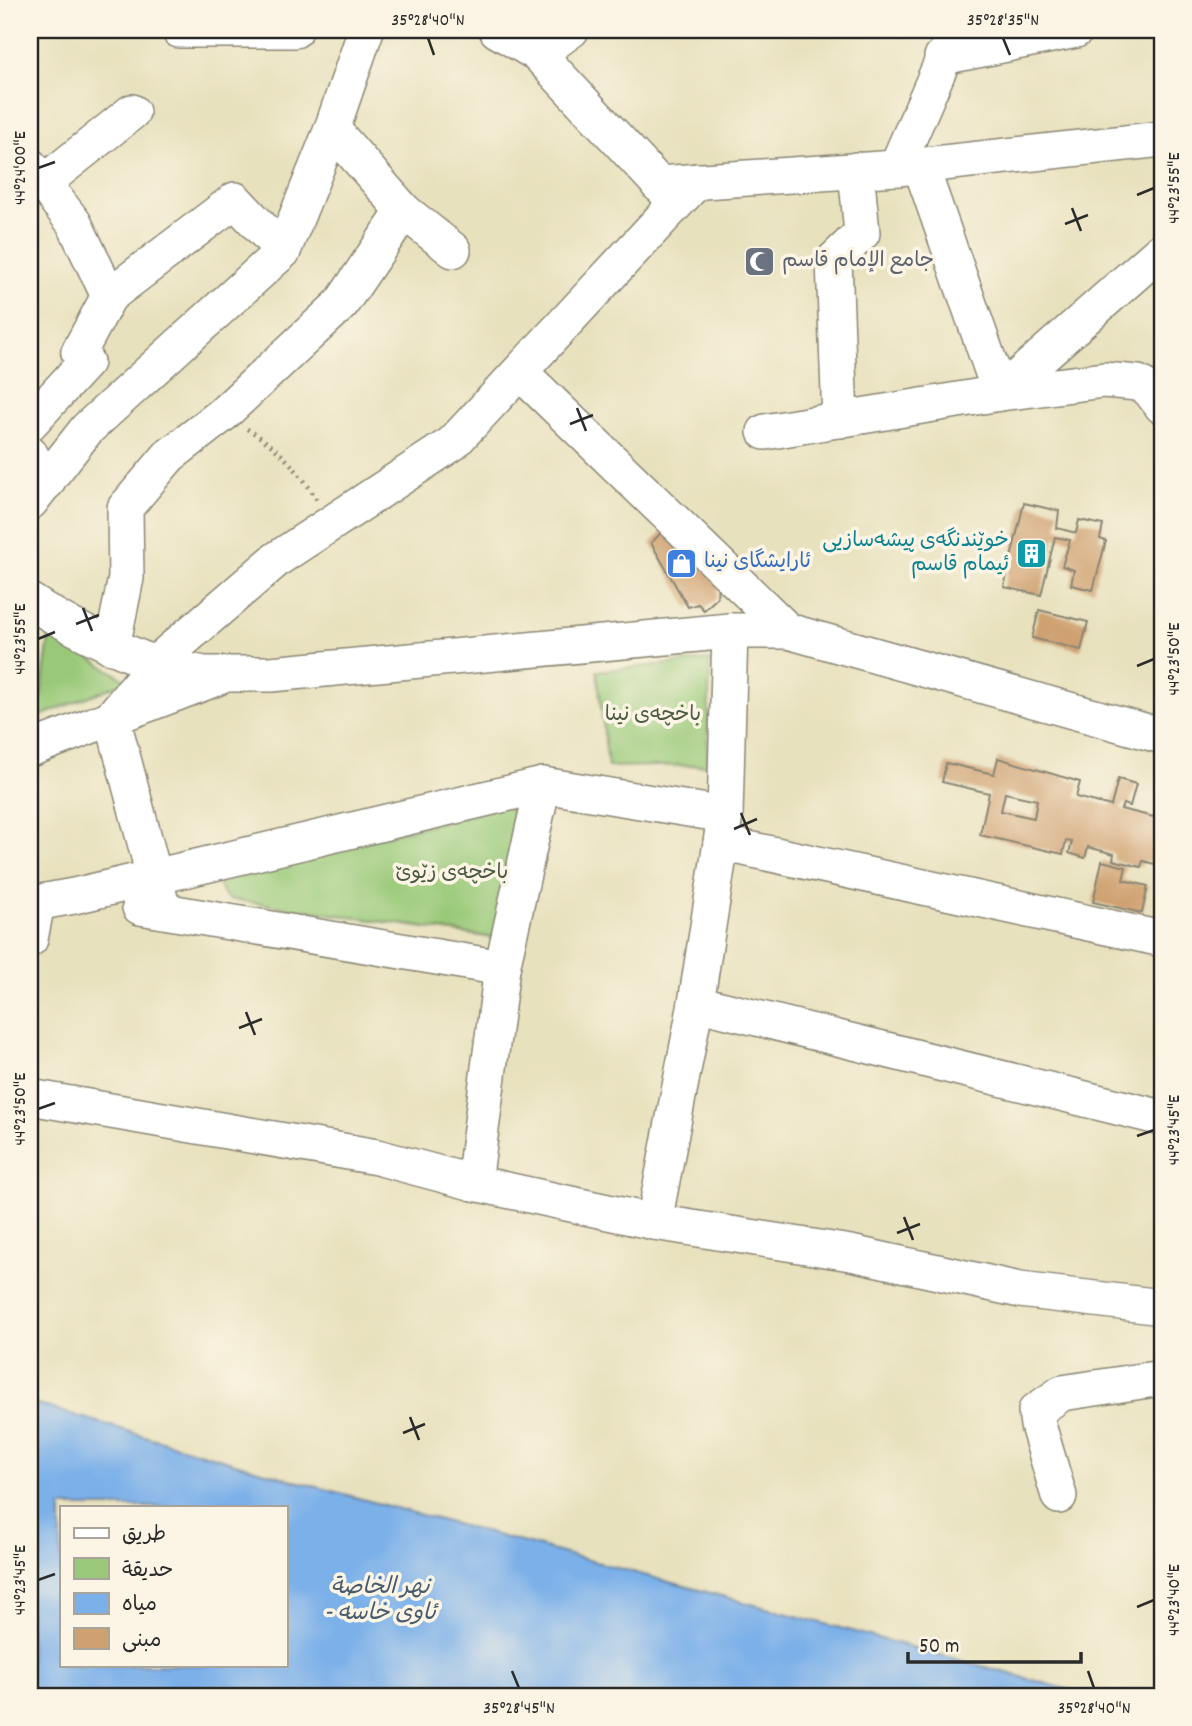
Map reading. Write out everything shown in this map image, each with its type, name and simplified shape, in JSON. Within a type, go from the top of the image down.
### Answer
[{"type":"street","points":[[179,30],[295,30]]},
{"type":"street","points":[[36,479],[87,429],[283,251],[332,129],[366,30]]},
{"type":"street","points":[[497,30],[538,54],[677,189]]},
{"type":"street","points":[[538,54],[571,30]]},
{"type":"street","points":[[1000,393],[909,168],[949,43],[1076,30]]},
{"type":"street","points":[[109,296],[74,223],[36,175],[132,112]]},
{"type":"street","points":[[332,129],[404,211],[453,250]]},
{"type":"street","points":[[112,717],[155,664],[277,559],[453,443],[520,372],[677,189],[856,170],[909,168],[1162,139]]},
{"type":"street","points":[[840,420],[834,260],[862,233],[856,170]]},
{"type":"street","points":[[30,423],[86,362],[79,352],[109,296],[235,200],[283,251]]},
{"type":"street","points":[[112,647],[126,578],[125,508],[169,456],[222,415],[341,304],[404,211]]},
{"type":"street","points":[[1000,393],[1162,250]]},
{"type":"street","points":[[520,372],[788,631]]},
{"type":"street","points":[[765,432],[1000,393],[1104,380],[1138,383],[1149,389],[1162,406]]},
{"type":"street","points":[[30,601],[112,647],[155,664],[182,671],[226,675],[326,670],[730,631],[788,631],[1162,736]]},
{"type":"street","points":[[30,601],[30,609]]},
{"type":"street","points":[[654,1222],[696,1003],[723,829],[730,631]]},
{"type":"street","points":[[30,749],[226,675]]},
{"type":"street","points":[[112,717],[159,894]]},
{"type":"street","points":[[474,1183],[502,968],[543,785]]},
{"type":"street","points":[[30,939],[33,904],[74,897],[159,894],[543,785],[1162,939]]},
{"type":"street","points":[[159,894],[502,968]]},
{"type":"street","points":[[696,1003],[1162,1118]]},
{"type":"street","points":[[30,1097],[377,1157],[474,1183],[654,1222],[851,1253],[1020,1290],[1162,1307]]},
{"type":"street","points":[[1059,1496],[1036,1411],[1062,1393],[1162,1378]]},
{"type":"path","points":[[222,415],[254,433],[279,452],[308,485],[328,525]]},
{"type":"green space","points":[[50,633],[127,681],[38,717]]},
{"type":"green space","name":"باخچەی نینا","points":[[710,660],[707,765],[608,767],[597,671]]},
{"type":"green space","name":"باخچەی زێوێ","points":[[507,805],[519,822],[502,939],[229,899],[220,887],[218,877]]},
{"type":"water","name":"نهر الخاصة - ئاوی خاسە","points":[[30,1402],[299,1482],[1092,1696],[30,1696]]},
{"type":"building","name":"خوێندنگەی پیشەسازیی ئیمام قاسم","points":[[1024,503],[1059,511],[1057,528],[1076,533],[1079,520],[1103,525],[1100,539],[1106,541],[1093,590],[1071,585],[1074,570],[1062,566],[1070,540],[1055,537],[1041,595],[1004,587]]},
{"type":"building","name":"ئارایشگای نینا","points":[[665,529],[718,583],[717,598],[704,610],[698,604],[688,607],[651,543]]},
{"type":"building","points":[[1039,610],[1088,622],[1081,650],[1032,638]]},
{"type":"building","points":[[998,758],[1080,782],[1076,797],[1111,806],[1118,779],[1136,784],[1130,806],[1123,804],[1121,809],[1162,819],[1162,866],[1143,861],[1141,867],[1113,860],[1114,854],[1088,847],[1085,858],[1069,853],[1072,842],[1066,841],[1063,854],[980,835],[989,793],[942,782],[946,763],[994,774]],"holes":[[[1005,793],[1037,800],[1034,818],[1001,811]]]},
{"type":"building","points":[[1102,861],[1126,867],[1123,880],[1148,886],[1142,913],[1093,902]]},
{"type":"place","name":"جامع الإمام قاسم","points":[[759,262]]},
{"type":"place","name":"خوێندنگەی پیشەسازیی ئیمام قاسم","points":[[1032,554]]},
{"type":"place","name":"ئارایشگای نینا","points":[[681,563]]}]
